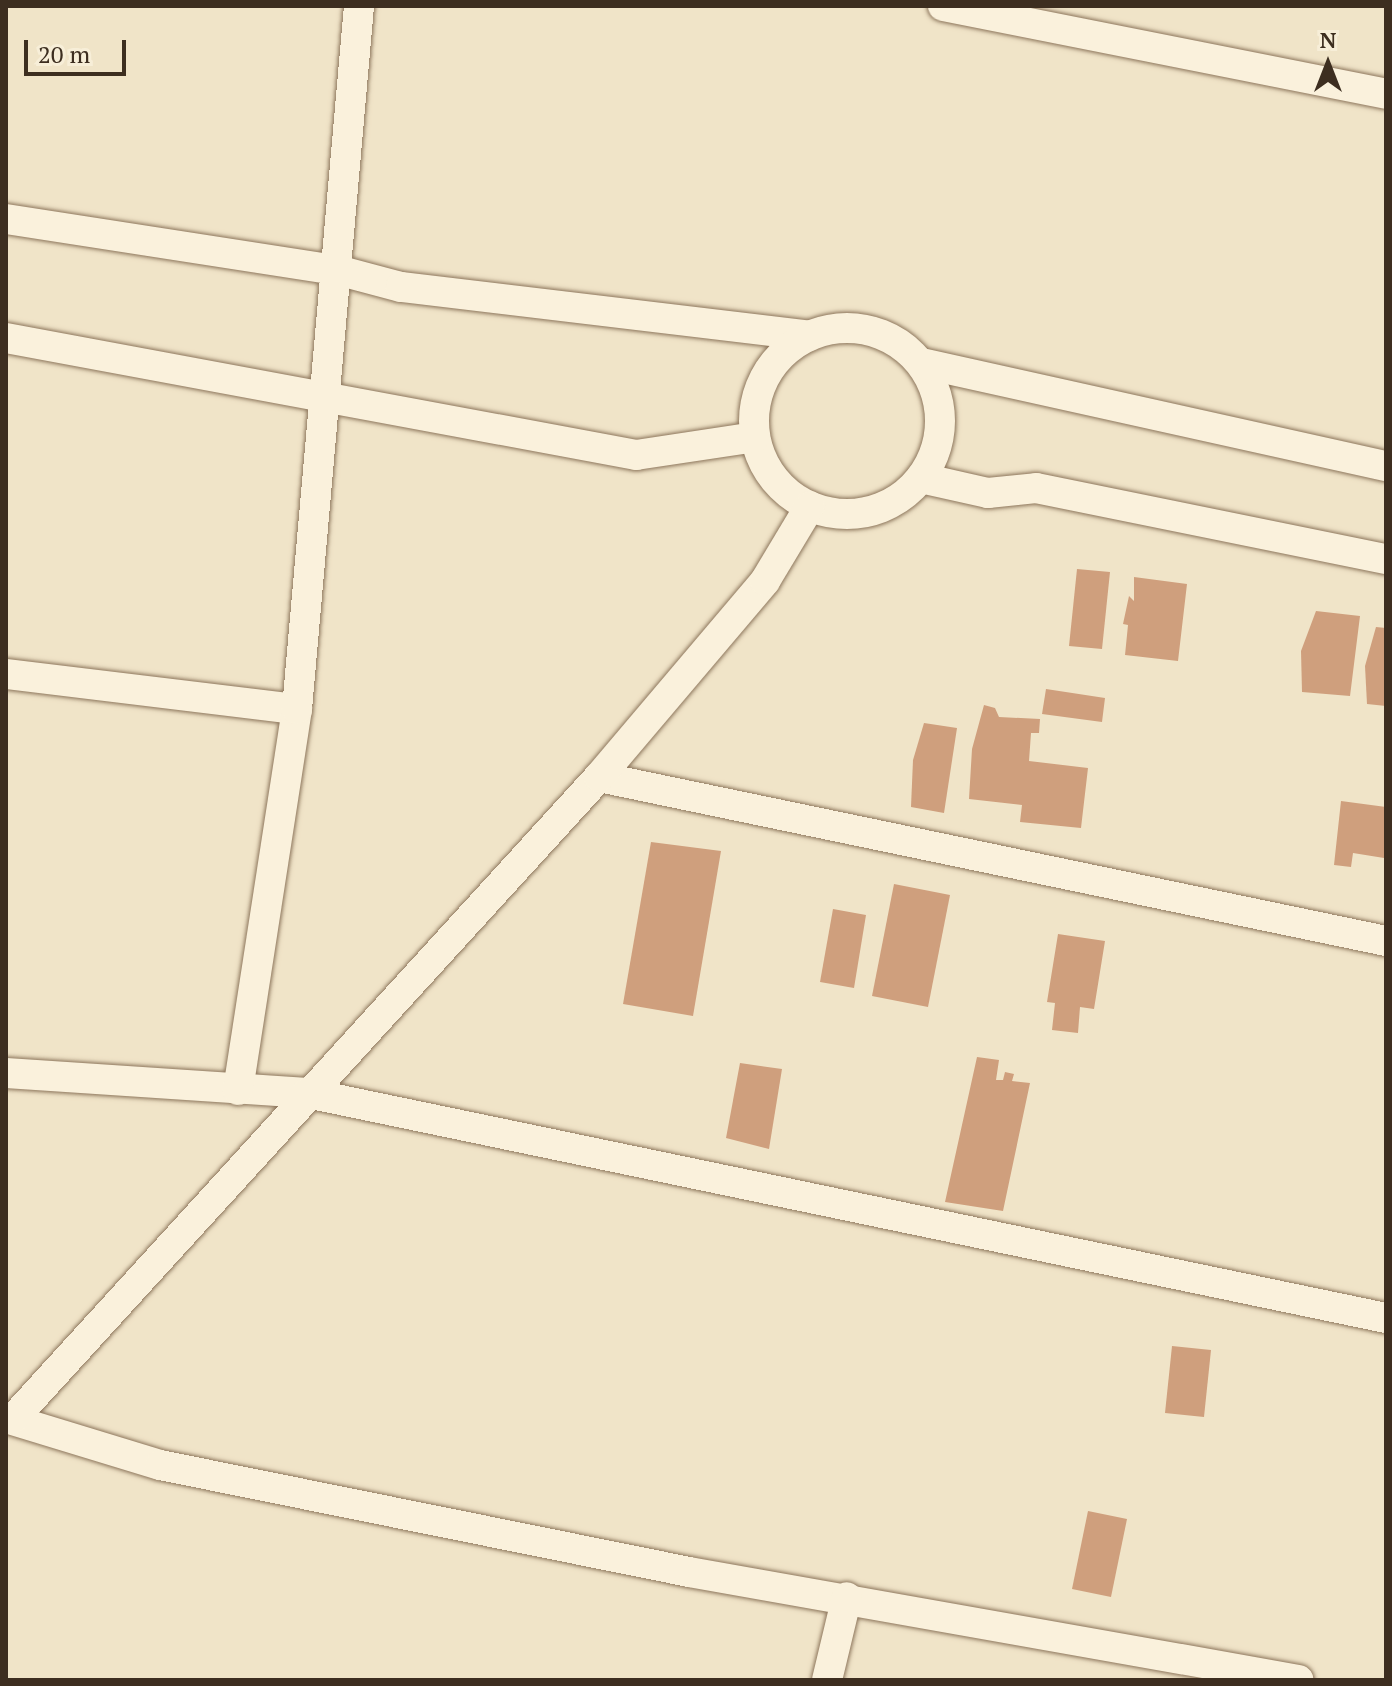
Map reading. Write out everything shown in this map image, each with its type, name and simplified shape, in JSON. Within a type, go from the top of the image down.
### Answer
[{"type":"street","points":[[238,1090],[297,709],[359,6]]},
{"type":"street","points":[[943,6],[1386,94]]},
{"type":"street","points":[[6,219],[337,270],[401,287],[809,336]]},
{"type":"street","points":[[921,363],[936,390],[941,420],[936,450],[921,478],[899,498],[871,511],[840,514],[810,506],[784,489],[765,465],[755,437],[755,406],[765,377],[783,353],[809,336],[839,328],[870,330],[921,363],[1386,466]]},
{"type":"street","points":[[6,338],[636,455],[755,437]]},
{"type":"street","points":[[921,478],[988,493],[1036,488],[1386,559]]},
{"type":"street","points":[[810,506],[765,581],[599,777],[10,1418],[160,1465],[689,1572],[847,1597],[1299,1680]]},
{"type":"street","points":[[6,674],[297,709]]},
{"type":"street","points":[[599,777],[1386,941]]},
{"type":"street","points":[[6,1073],[307,1093],[1386,1318]]},
{"type":"street","points":[[827,1680],[847,1597]]},
{"type":"building","points":[[1077,569],[1110,572],[1102,649],[1069,646]]},
{"type":"building","points":[[1134,577],[1187,584],[1178,661],[1125,655],[1128,625],[1123,624],[1129,596],[1134,601]]},
{"type":"building","points":[[1316,611],[1360,616],[1350,696],[1302,692],[1301,651]]},
{"type":"building","points":[[1376,627],[1386,628],[1386,706],[1367,704],[1365,666]]},
{"type":"building","points":[[1046,689],[1105,698],[1102,722],[1042,714]]},
{"type":"building","points":[[984,705],[995,708],[999,717],[1040,719],[1039,733],[1031,733],[1029,761],[1088,768],[1081,828],[1020,822],[1022,805],[969,799],[972,749]]},
{"type":"building","points":[[924,723],[957,728],[944,813],[911,807],[913,760]]},
{"type":"building","points":[[1341,801],[1386,807],[1384,858],[1353,853],[1351,867],[1334,865]]},
{"type":"building","points":[[651,842],[721,851],[693,1016],[623,1004]]},
{"type":"building","points":[[894,884],[950,895],[928,1007],[872,996]]},
{"type":"building","points":[[833,909],[866,915],[854,988],[820,982]]},
{"type":"building","points":[[1058,934],[1105,941],[1094,1009],[1080,1007],[1078,1033],[1052,1030],[1055,1003],[1047,1002]]},
{"type":"building","points":[[977,1057],[999,1060],[996,1080],[1003,1080],[1005,1072],[1014,1074],[1012,1081],[1030,1083],[1003,1211],[945,1202]]},
{"type":"building","points":[[740,1063],[782,1069],[769,1149],[726,1138]]},
{"type":"building","points":[[1172,1346],[1211,1350],[1204,1417],[1165,1413]]},
{"type":"building","points":[[1088,1511],[1127,1519],[1111,1597],[1072,1589]]}]
